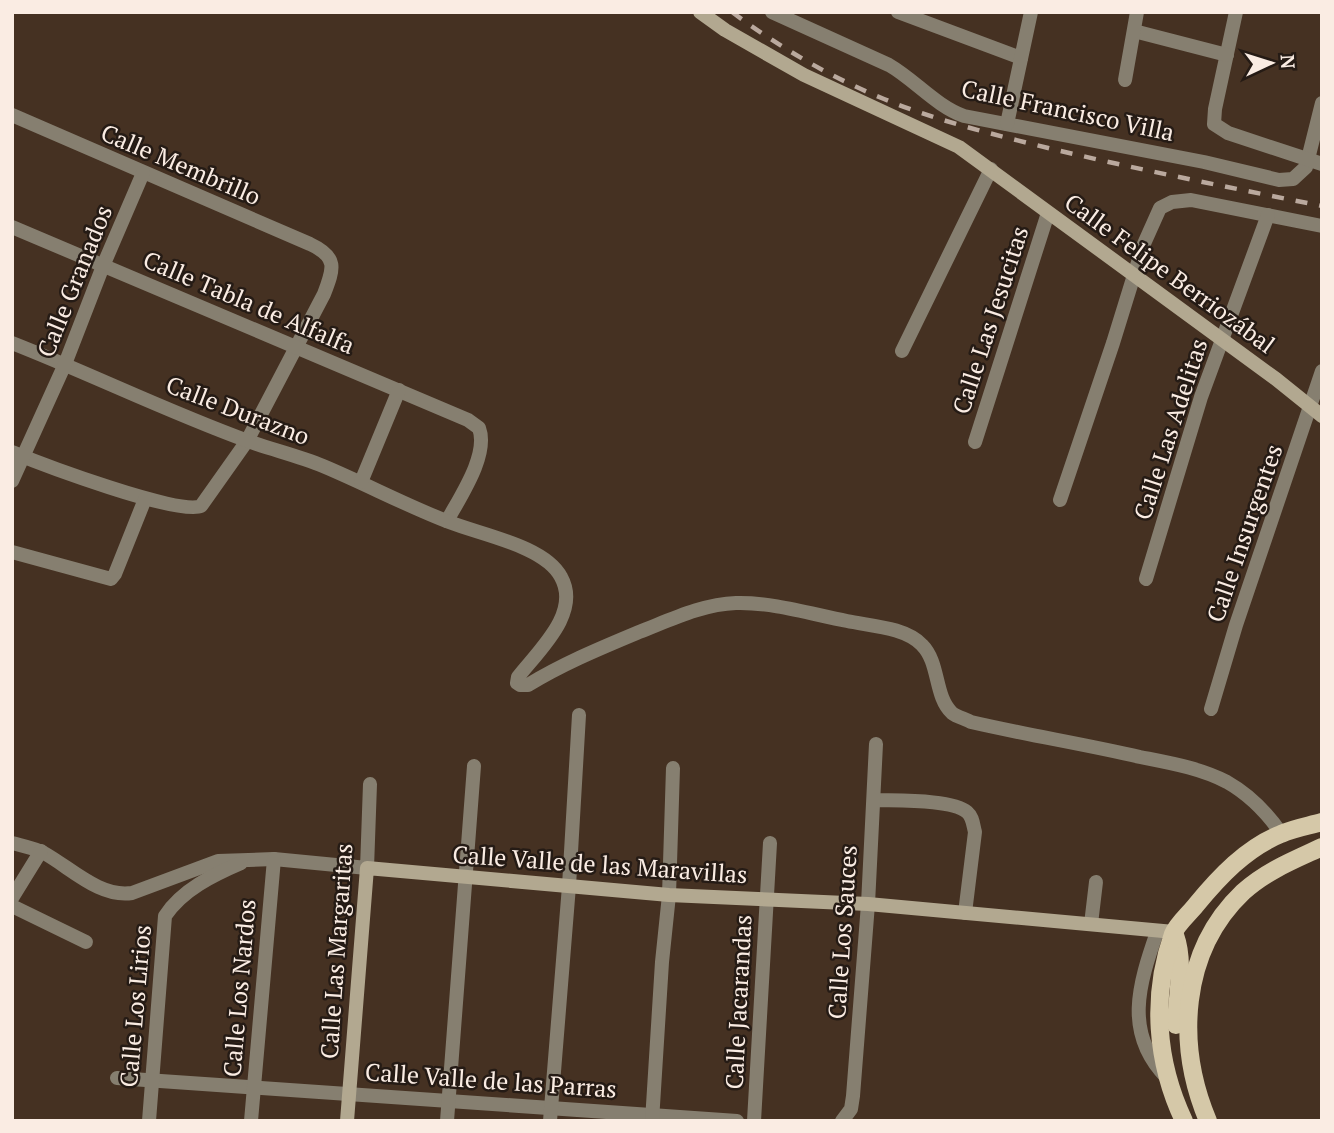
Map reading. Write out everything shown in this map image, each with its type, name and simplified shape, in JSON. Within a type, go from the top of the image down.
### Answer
[{"type":"main road","points":[[1184,1121],[1167,1078],[1158,1021],[1166,932],[1221,875],[1260,844],[1282,833],[1322,822]]},
{"type":"main road","points":[[1166,932],[1205,919],[1247,875],[1272,858],[1294,848],[1322,846]]},
{"type":"main road","points":[[1196,1094],[1189,1055],[1187,1021],[1199,959],[1213,926],[1243,892],[1275,869],[1322,846]]},
{"type":"main road","points":[[1166,932],[1180,947],[1177,1051],[1208,1121]]},
{"type":"street","points":[[700,12],[725,30],[804,75],[950,143],[991,169],[902,351]]},
{"type":"street","name":"Calle Francisco Villa","points":[[772,12],[889,65],[954,112],[1204,162],[1270,179],[1293,179],[1316,161]]},
{"type":"street","points":[[898,12],[918,16],[1021,58]]},
{"type":"street","points":[[1007,124],[1031,12]]},
{"type":"street","points":[[1125,80],[1137,12]]},
{"type":"street","points":[[1236,12],[1214,124],[1228,133],[1316,161],[1322,103]]},
{"type":"street","points":[[1134,31],[1227,55]]},
{"type":"street","name":"Calle Membrillo","points":[[12,115],[323,250],[330,257],[331,276],[297,346]]},
{"type":"street","name":"Calle Felipe Berriozábal","points":[[991,169],[1316,412]]},
{"type":"street","name":"Calle Granados","points":[[12,481],[17,454],[65,364],[143,173]]},
{"type":"street","points":[[1060,500],[1151,223],[1160,208],[1172,202],[1191,200],[1322,226]]},
{"type":"street","name":"Calle Las Jesucitas","points":[[975,442],[1048,213]]},
{"type":"street","name":"Calle Las Adelitas","points":[[1146,579],[1201,397],[1268,215]]},
{"type":"street","name":"Calle Tabla de Alfalfa","points":[[12,227],[468,419],[479,428],[482,445],[447,522]]},
{"type":"street","name":"Calle Durazno","points":[[12,343],[247,441],[320,465],[447,522],[532,550],[550,561],[561,576],[567,592],[567,604],[551,637],[518,677],[517,683],[520,685],[528,685],[600,647],[669,620],[716,606],[760,604],[905,634],[922,645],[930,657],[944,700],[953,713],[971,722],[1128,754],[1212,775],[1250,798],[1267,813],[1282,833]]},
{"type":"street","points":[[17,454],[173,507],[192,509],[201,506],[247,441],[297,346]]},
{"type":"street","name":"Calle Insurgentes","points":[[1211,709],[1269,525],[1316,412],[1322,372]]},
{"type":"street","points":[[361,482],[399,390]]},
{"type":"street","points":[[12,552],[108,579],[115,575],[145,499]]},
{"type":"street","points":[[550,1113],[569,886],[579,715]]},
{"type":"street","name":"Calle Los Sauces","points":[[843,1120],[851,1110],[853,1096],[868,904],[876,744]]},
{"type":"street","points":[[447,1121],[468,878],[474,766]]},
{"type":"street","points":[[652,1117],[669,894],[673,768]]},
{"type":"street","name":"Calle Las Margaritas","points":[[347,1121],[367,868],[370,784]]},
{"type":"street","points":[[874,800],[954,806],[965,810],[972,819],[975,832],[965,913]]},
{"type":"street","name":"Calle Valle de las Maravillas","points":[[12,843],[41,851],[107,892],[120,895],[132,893],[211,862],[252,858],[669,894],[868,904],[1166,932]]},
{"type":"street","name":"Calle Jacarandas","points":[[754,1121],[769,843]]},
{"type":"street","points":[[12,898],[41,851]]},
{"type":"street","name":"Calle Los Lirios","points":[[149,1121],[165,916],[170,908],[212,875],[252,858]]},
{"type":"street","name":"Calle Los Nardos","points":[[251,1121],[274,859]]},
{"type":"street","points":[[1091,924],[1096,883]]},
{"type":"street","points":[[12,906],[86,942]]},
{"type":"street","name":"Calle Valle de las Parras","points":[[117,1078],[448,1101],[550,1113],[737,1121]]},
{"type":"railway","points":[[732,12],[825,71],[925,114],[1085,157],[1322,206]]}]
